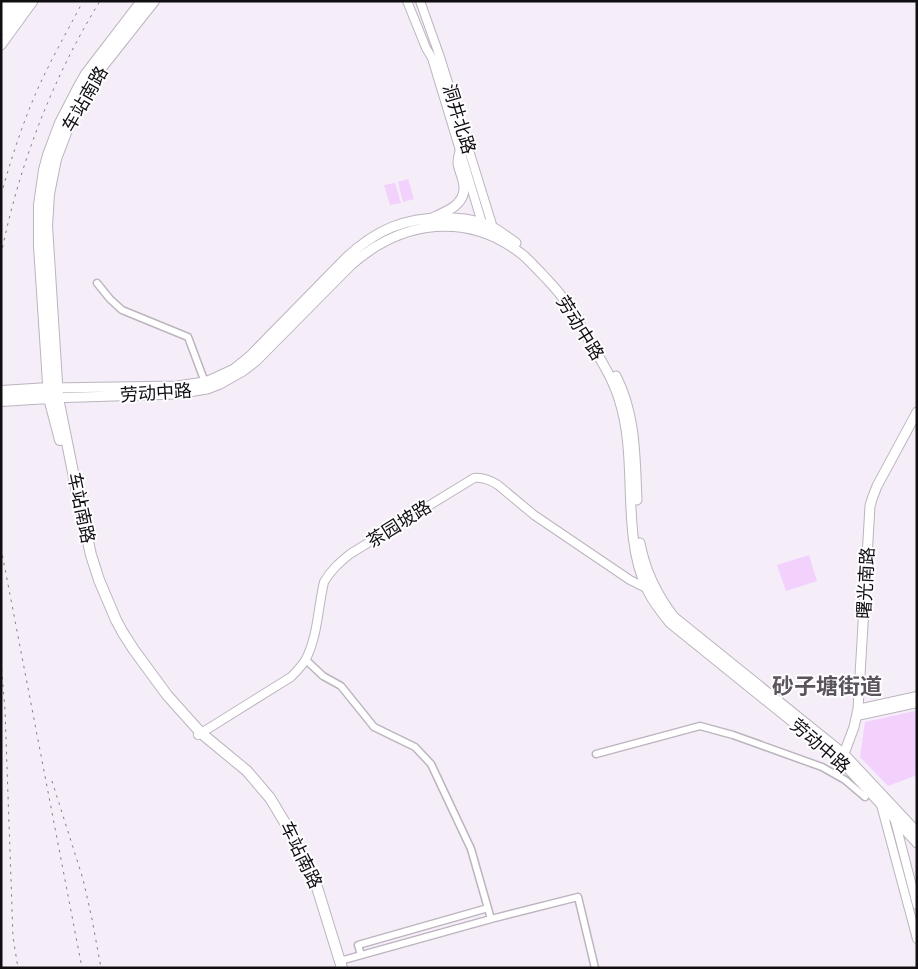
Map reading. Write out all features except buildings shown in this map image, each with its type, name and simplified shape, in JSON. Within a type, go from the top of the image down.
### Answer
[{"type":"main road","points":[[1,15],[11,1]]},
{"type":"main road","points":[[1,30],[22,1]]},
{"type":"main road","points":[[1,45],[33,1]]},
{"type":"main road","name":"车站南路","points":[[142,1],[86,74],[63,115],[48,155],[41,188],[39,225],[54,393],[91,555],[106,600],[123,633],[167,695],[199,734],[247,771],[270,798],[282,816],[316,884],[340,966]]},
{"type":"main road","name":"车站南路","points":[[51,353],[47,226],[49,194],[56,159],[70,122],[94,77],[154,1]]},
{"type":"main road","points":[[428,219],[449,211],[463,196],[464,186],[458,161],[460,151]]},
{"type":"main road","name":"劳动中路","points":[[206,386],[234,369],[250,356],[357,248],[377,234],[401,224],[438,218],[462,219],[482,224],[496,238],[524,256],[564,298],[616,388],[628,441],[632,527],[638,564],[646,588],[656,605],[670,623],[844,760],[881,805],[917,843]]},
{"type":"main road","name":"劳动中路","points":[[35,394],[176,394],[235,376],[256,361],[351,265],[379,245],[403,234],[428,228],[453,227],[489,230],[532,255],[562,287],[622,387],[633,428],[640,544],[644,561],[658,596],[674,617],[844,760],[891,804],[917,832]]},
{"type":"main road","points":[[1,391],[35,394]]},
{"type":"main road","points":[[1,401],[35,394]]},
{"type":"main road","name":"曙光南路","points":[[860,712],[870,506],[877,486],[917,412]]},
{"type":"main road","name":"曙光南路","points":[[844,760],[859,728],[875,506],[878,495],[917,425]]},
{"type":"street","name":"洞井北路","points":[[407,1],[432,58],[482,224]]},
{"type":"street","name":"洞井北路","points":[[420,1],[440,57],[489,230]]},
{"type":"street","points":[[97,283],[122,310],[188,337],[206,386]]},
{"type":"street","name":"茶园坡路","points":[[199,734],[291,677],[306,660],[313,639],[324,582],[337,564],[350,554],[474,478],[481,477],[492,481],[534,515],[630,580],[658,596]]},
{"type":"street","points":[[306,660],[323,676],[341,686],[374,727],[415,747],[432,764],[472,849],[491,919]]},
{"type":"street","points":[[860,712],[917,696]]},
{"type":"street","points":[[860,712],[917,703]]},
{"type":"street","points":[[596,754],[700,726],[733,734],[822,767],[845,780],[865,797]]},
{"type":"street","points":[[891,804],[917,905]]},
{"type":"street","points":[[881,805],[917,939]]},
{"type":"street","points":[[340,966],[361,955],[578,897],[595,968]]},
{"type":"street","points":[[361,955],[358,946],[488,908]]},
{"type":"shaded area","points":[[408,179],[414,199],[403,202],[398,182]]},
{"type":"shaded area","points":[[395,183],[401,203],[390,205],[384,185]]},
{"type":"shaded area","points":[[809,555],[817,581],[786,591],[777,565]]},
{"type":"shaded area","points":[[915,711],[917,717],[917,775],[888,786],[860,757],[865,722]]},
{"type":"railway","points":[[1,195],[15,147],[38,87],[83,1]]},
{"type":"railway","points":[[1,255],[17,188],[39,124],[67,61],[100,1]]},
{"type":"railway","points":[[1,548],[82,968]]},
{"type":"railway","points":[[1,662],[5,710],[13,937],[18,968]]},
{"type":"railway","points":[[52,781],[83,879],[101,968]]},
{"type":"district","name":"砂子塘街道","points":[[827,686]]}]
